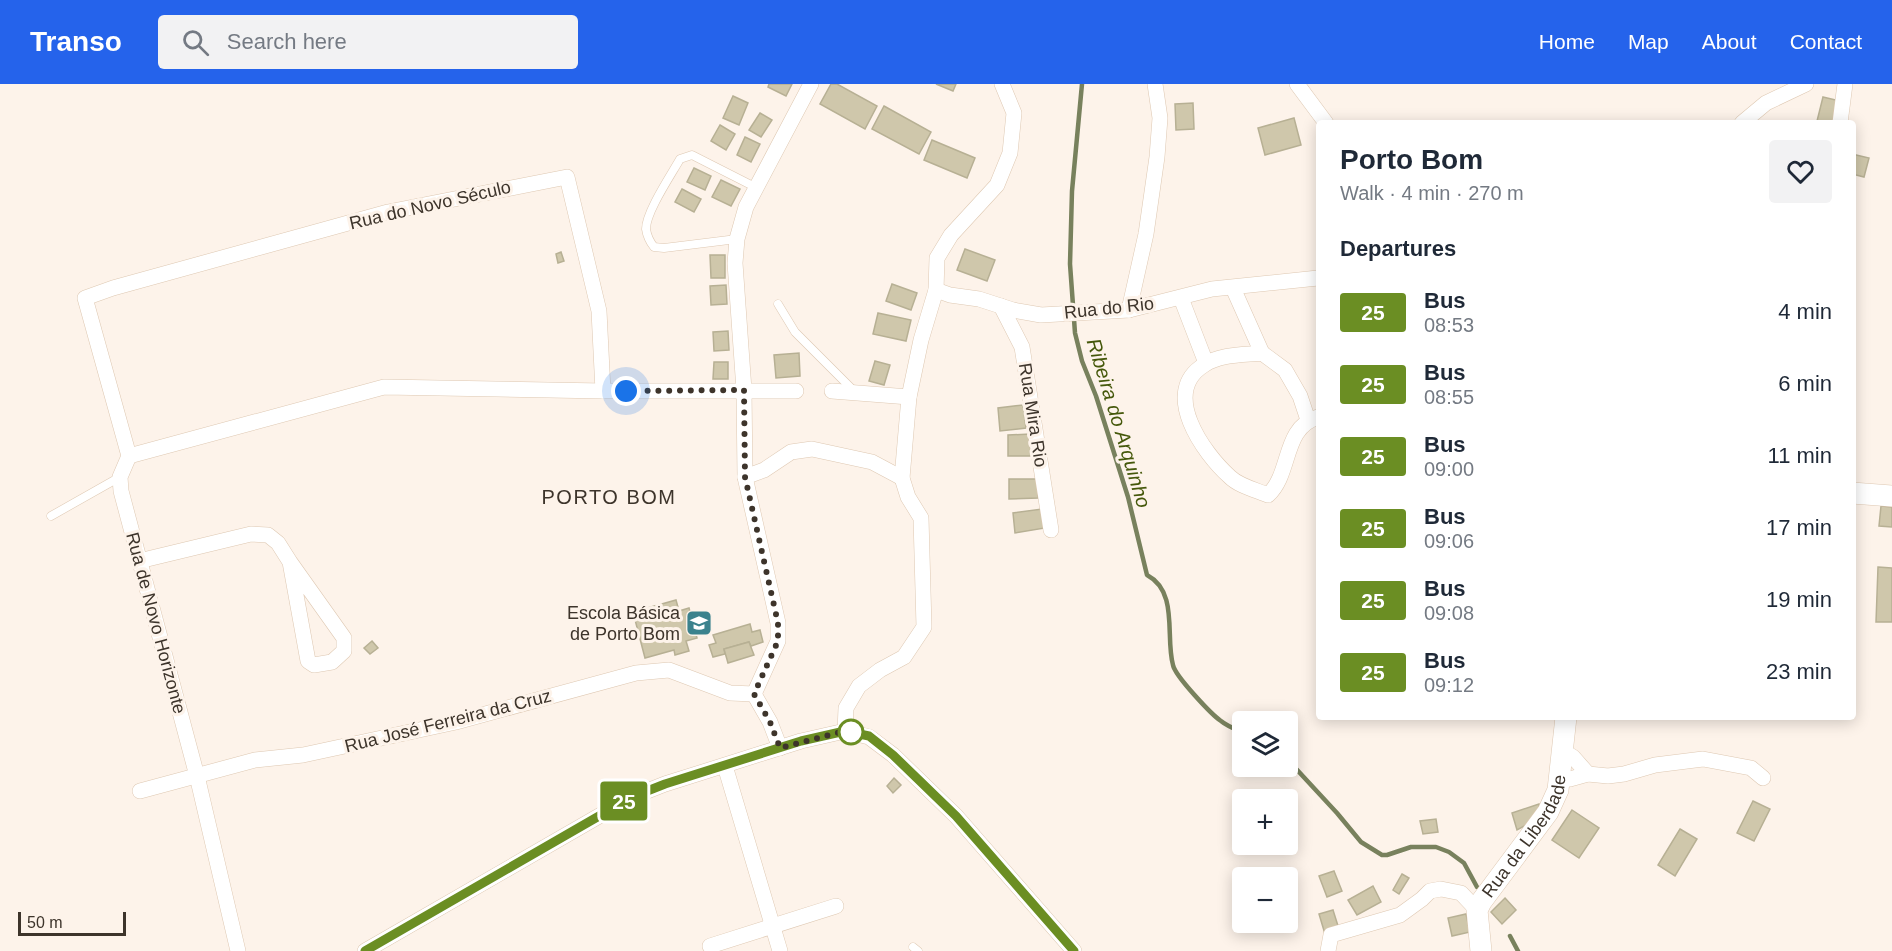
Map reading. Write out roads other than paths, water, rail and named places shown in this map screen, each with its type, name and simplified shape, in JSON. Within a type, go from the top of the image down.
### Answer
[{"type":"street","points":[[780,748],[770,722],[754,694],[778,641],[778,623],[745,477],[744,390],[735,263],[741,221],[811,84]]},
{"type":"street","points":[[845,731],[846,708],[859,686],[880,670],[904,657],[924,627],[921,518],[908,497],[902,477],[909,397],[921,340],[936,290],[938,258],[951,235],[997,184],[1010,153],[1014,113],[1002,84]]},
{"type":"street","points":[[1129,310],[1146,234],[1157,157],[1160,118],[1155,84]]},
{"type":"street","points":[[1297,84],[1324,120]]},
{"type":"street","points":[[1746,120],[1766,103],[1806,84]]},
{"type":"street","points":[[1840,120],[1845,84]]},
{"type":"street","name":"Rua do Novo Século","points":[[129,456],[85,298],[113,288],[388,212],[567,177],[599,311],[603,391]]},
{"type":"street","name":"Rua do Rio","points":[[936,290],[951,296],[979,299],[1013,310],[1041,315],[1129,310],[1212,289],[1316,278]]},
{"type":"street","points":[[1233,288],[1262,353],[1285,370],[1313,419],[1296,432],[1276,488],[1268,495],[1232,479],[1207,451],[1195,433],[1184,407],[1190,375],[1206,363],[1224,357],[1262,353]]},
{"type":"street","points":[[1181,298],[1206,363]]},
{"type":"street","name":"Rua Mira Rio","points":[[1000,306],[1022,347],[1051,530]]},
{"type":"street","points":[[120,477],[129,456],[384,387],[603,391],[796,391]]},
{"type":"street","points":[[832,391],[909,397]]},
{"type":"street","points":[[745,477],[764,470],[790,452],[812,449],[872,462],[902,477]]},
{"type":"street","name":"Rua de Novo Horizonte","points":[[120,477],[121,491],[197,776],[238,951]]},
{"type":"street","points":[[1856,493],[1892,496]]},
{"type":"street","points":[[140,561],[250,534],[267,535],[278,543],[344,638],[344,651],[332,662],[314,665],[308,661],[290,562]]},
{"type":"street","name":"Rua José Ferreira da Cruz","points":[[140,791],[255,760],[303,755],[456,722],[636,674],[669,670],[730,693],[754,694]]},
{"type":"street","name":"Rua da Liberdade","points":[[1482,951],[1478,910],[1481,902],[1548,812],[1560,780],[1566,720]]},
{"type":"street","points":[[365,951],[632,797],[665,784],[780,748],[845,731],[869,736],[893,755],[956,816],[1065,948]]},
{"type":"street","points":[[1563,751],[1573,757],[1588,774]]},
{"type":"street","points":[[1560,780],[1588,774],[1616,775],[1655,765],[1703,759],[1751,768],[1763,778]]},
{"type":"street","points":[[725,766],[780,951]]},
{"type":"street","points":[[1328,951],[1331,935],[1400,915],[1430,891],[1441,889],[1461,893],[1478,910]]},
{"type":"street","points":[[710,946],[836,906]]},
{"type":"lane","points":[[737,238],[664,248],[654,247],[649,241],[646,228],[654,206],[680,159],[692,155],[757,188]]},
{"type":"lane","points":[[778,304],[795,332],[856,393]]},
{"type":"lane","points":[[51,516],[120,477]]},
{"type":"waterway","name":"Ribeira do Arquinho","points":[[1082,84],[1072,191],[1070,264],[1075,333],[1082,361],[1096,396],[1128,497],[1147,575],[1157,583],[1167,604],[1173,665],[1187,686],[1210,711],[1232,727]]},
{"type":"waterway","name":"Ribeira do Arquinho","points":[[1298,771],[1361,842],[1382,855],[1411,847],[1436,847],[1449,852],[1464,863],[1477,887]]},
{"type":"waterway","name":"Ribeira do Arquinho","points":[[1510,936],[1518,951]]},
{"type":"place","name":"Escola Básica de Porto Bom","points":[[699,623]]},
{"type":"district","name":"PORTO BOM","points":[[609,497]]}]
